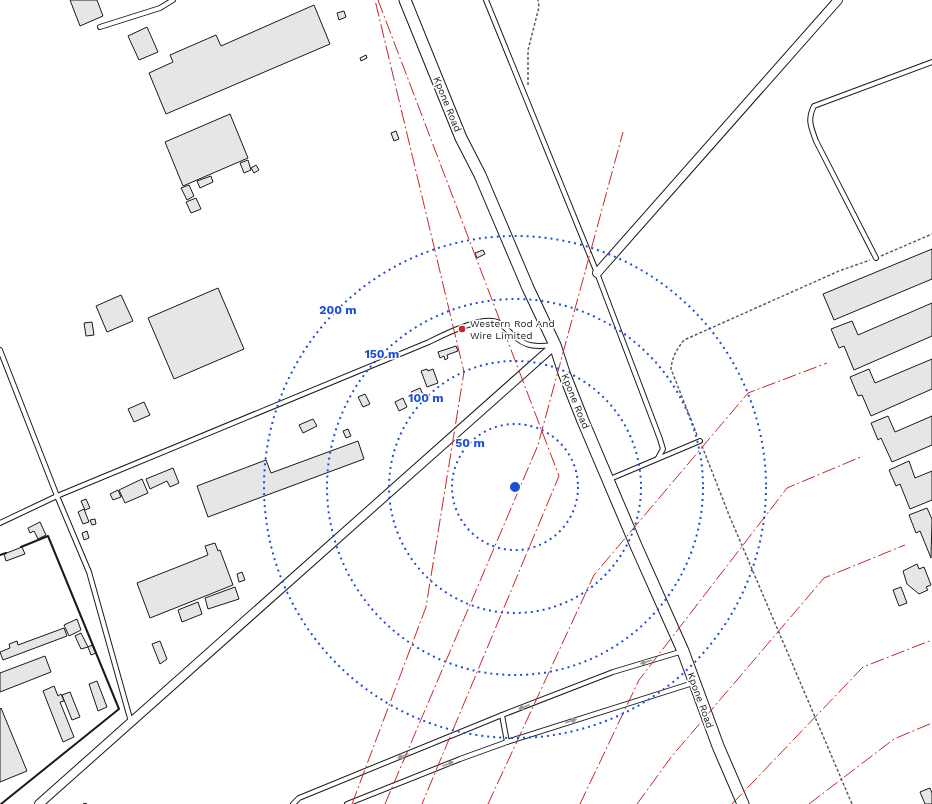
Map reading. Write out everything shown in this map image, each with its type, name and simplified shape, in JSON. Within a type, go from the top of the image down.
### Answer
[{"type":"main road","name":"Kpone Road","points":[[405,0],[461,138],[480,174],[528,288],[555,345],[574,399],[683,650],[718,746],[743,804]]},
{"type":"street","points":[[597,273],[838,0]]},
{"type":"street","points":[[39,804],[555,345]]},
{"type":"lane","points":[[100,27],[160,8],[173,0]]},
{"type":"lane","points":[[486,0],[597,273],[660,439],[663,449],[658,458]]},
{"type":"lane","points":[[876,258],[816,141],[811,125],[810,114],[814,106],[932,62]]},
{"type":"lane","points":[[0,523],[57,496],[429,342],[444,334],[480,322],[490,321],[499,323],[523,344],[540,346],[555,345]]},
{"type":"lane","points":[[0,350],[57,496],[89,572],[131,722]]},
{"type":"lane","points":[[609,480],[700,440]]},
{"type":"lane","points":[[293,804],[299,798],[613,672],[683,650]]},
{"type":"lane","points":[[347,804],[507,742],[695,682]]},
{"type":"lane","points":[[502,716],[507,742]]},
{"type":"path","points":[[528,86],[528,50],[539,6],[538,0]]},
{"type":"path","points":[[852,804],[729,515],[671,369],[672,359],[684,340],[839,271],[876,258],[932,234]]},
{"type":"building","points":[[70,0],[97,0],[103,16],[80,26]]},
{"type":"building","points":[[314,5],[330,44],[166,114],[149,73],[173,62],[170,55],[216,35],[221,46]]},
{"type":"building","points":[[344,11],[346,17],[339,20],[337,13]]},
{"type":"building","points":[[147,27],[158,52],[139,60],[128,36]]},
{"type":"building","points":[[366,55],[367,58],[361,61],[360,58]]},
{"type":"building","points":[[230,114],[248,158],[183,186],[165,142]]},
{"type":"building","points":[[396,131],[399,139],[394,141],[391,133]]},
{"type":"building","points":[[248,160],[251,170],[244,173],[240,163]]},
{"type":"building","points":[[256,165],[259,170],[254,173],[251,168]]},
{"type":"building","points":[[211,176],[213,182],[200,188],[197,181]]},
{"type":"building","points":[[189,185],[194,196],[187,200],[181,188]]},
{"type":"building","points":[[196,198],[201,209],[191,213],[186,202]]},
{"type":"building","points":[[932,249],[932,279],[834,320],[823,294]]},
{"type":"building","points":[[483,250],[485,254],[477,258],[475,253]]},
{"type":"building","points":[[218,288],[244,349],[174,379],[148,318]]},
{"type":"building","points":[[121,295],[133,321],[107,332],[96,306]]},
{"type":"building","points":[[932,303],[932,336],[854,370],[844,346],[839,348],[831,329],[852,321],[858,335]]},
{"type":"building","points":[[92,322],[94,335],[86,336],[84,323]]},
{"type":"building","points":[[456,346],[458,351],[447,355],[448,358],[445,360],[444,356],[440,358],[438,352]]},
{"type":"building","points":[[932,359],[932,389],[871,416],[862,395],[858,396],[850,377],[869,369],[875,383]]},
{"type":"building","points":[[427,369],[428,371],[433,369],[438,383],[427,387],[421,371]]},
{"type":"building","points":[[420,388],[425,399],[416,403],[411,392]]},
{"type":"building","points":[[365,394],[370,404],[363,407],[358,397]]},
{"type":"building","points":[[403,398],[407,407],[399,411],[395,402]]},
{"type":"building","points":[[144,402],[150,415],[134,422],[128,409]]},
{"type":"building","points":[[888,416],[895,432],[932,416],[932,445],[892,462],[881,438],[878,440],[871,423]]},
{"type":"building","points":[[313,419],[317,426],[303,433],[299,425]]},
{"type":"building","points":[[348,429],[351,436],[346,438],[343,431]]},
{"type":"building","points":[[358,441],[364,459],[208,517],[197,486],[266,460],[271,473]]},
{"type":"building","points":[[909,461],[915,478],[932,471],[932,500],[910,509],[900,484],[896,486],[889,470]]},
{"type":"building","points":[[173,468],[179,483],[170,487],[167,481],[150,489],[146,479]]},
{"type":"building","points":[[142,479],[148,493],[125,503],[119,490]]},
{"type":"building","points":[[118,490],[121,497],[113,500],[110,494]]},
{"type":"building","points":[[86,499],[90,508],[85,510],[81,501]]},
{"type":"building","points":[[927,508],[932,519],[931,558],[920,531],[916,533],[909,515]]},
{"type":"building","points":[[84,509],[89,522],[83,524],[78,512]]},
{"type":"building","points":[[95,519],[96,524],[92,525],[90,520]]},
{"type":"building","points":[[40,522],[46,535],[38,539],[34,531],[30,533],[28,528]]},
{"type":"building","points":[[87,531],[89,538],[84,540],[82,533]]},
{"type":"building","points":[[215,543],[218,551],[220,550],[233,585],[150,618],[137,583],[208,555],[205,546]]},
{"type":"building","points":[[22,547],[25,554],[6,561],[4,554]]},
{"type":"building","points":[[917,564],[919,569],[924,567],[931,585],[926,587],[928,590],[919,594],[907,584],[903,571]]},
{"type":"building","points":[[242,572],[245,580],[239,582],[237,574]]},
{"type":"building","points":[[235,587],[239,599],[208,609],[205,598]]},
{"type":"building","points":[[901,587],[907,603],[899,606],[893,590]]},
{"type":"building","points":[[198,602],[202,614],[182,622],[178,610]]},
{"type":"building","points":[[77,619],[81,630],[69,636],[64,625]]},
{"type":"building","points":[[64,628],[67,636],[3,660],[0,652],[10,648],[9,644],[17,641],[18,645]]},
{"type":"building","points":[[81,633],[88,647],[81,649],[75,636]]},
{"type":"building","points":[[160,641],[167,659],[160,664],[152,644]]},
{"type":"building","points":[[92,645],[96,653],[91,655],[88,647]]},
{"type":"building","points":[[45,656],[51,672],[0,692],[0,673]]},
{"type":"building","points":[[97,681],[107,707],[98,711],[89,684]]},
{"type":"building","points":[[54,686],[58,696],[61,694],[64,701],[60,702],[74,737],[63,742],[43,691]]},
{"type":"building","points":[[70,692],[80,717],[72,720],[62,695]]},
{"type":"building","points":[[1,708],[27,771],[0,782],[0,709]]},
{"type":"building","points":[[930,788],[932,793],[932,804],[925,804],[920,792]]},
{"type":"wall","points":[[1,804],[119,709],[48,536],[21,547]]},
{"type":"wall","points":[[0,555],[6,553]]},
{"type":"power","points":[[352,804],[426,607],[464,372],[375,0]]},
{"type":"power","points":[[378,0],[559,476],[422,804]]},
{"type":"power","points":[[385,804],[538,445],[623,132]]},
{"type":"power","points":[[488,804],[594,575],[748,393],[827,363]]},
{"type":"power","points":[[580,804],[639,680],[787,488],[863,456]]},
{"type":"power","points":[[637,804],[672,756],[824,578],[905,545]]},
{"type":"power","points":[[732,804],[863,667],[932,640]]},
{"type":"power","points":[[809,804],[894,739],[932,723]]},
{"type":"place","name":"Western Rod And Wire Limited","points":[[462,329]]}]
